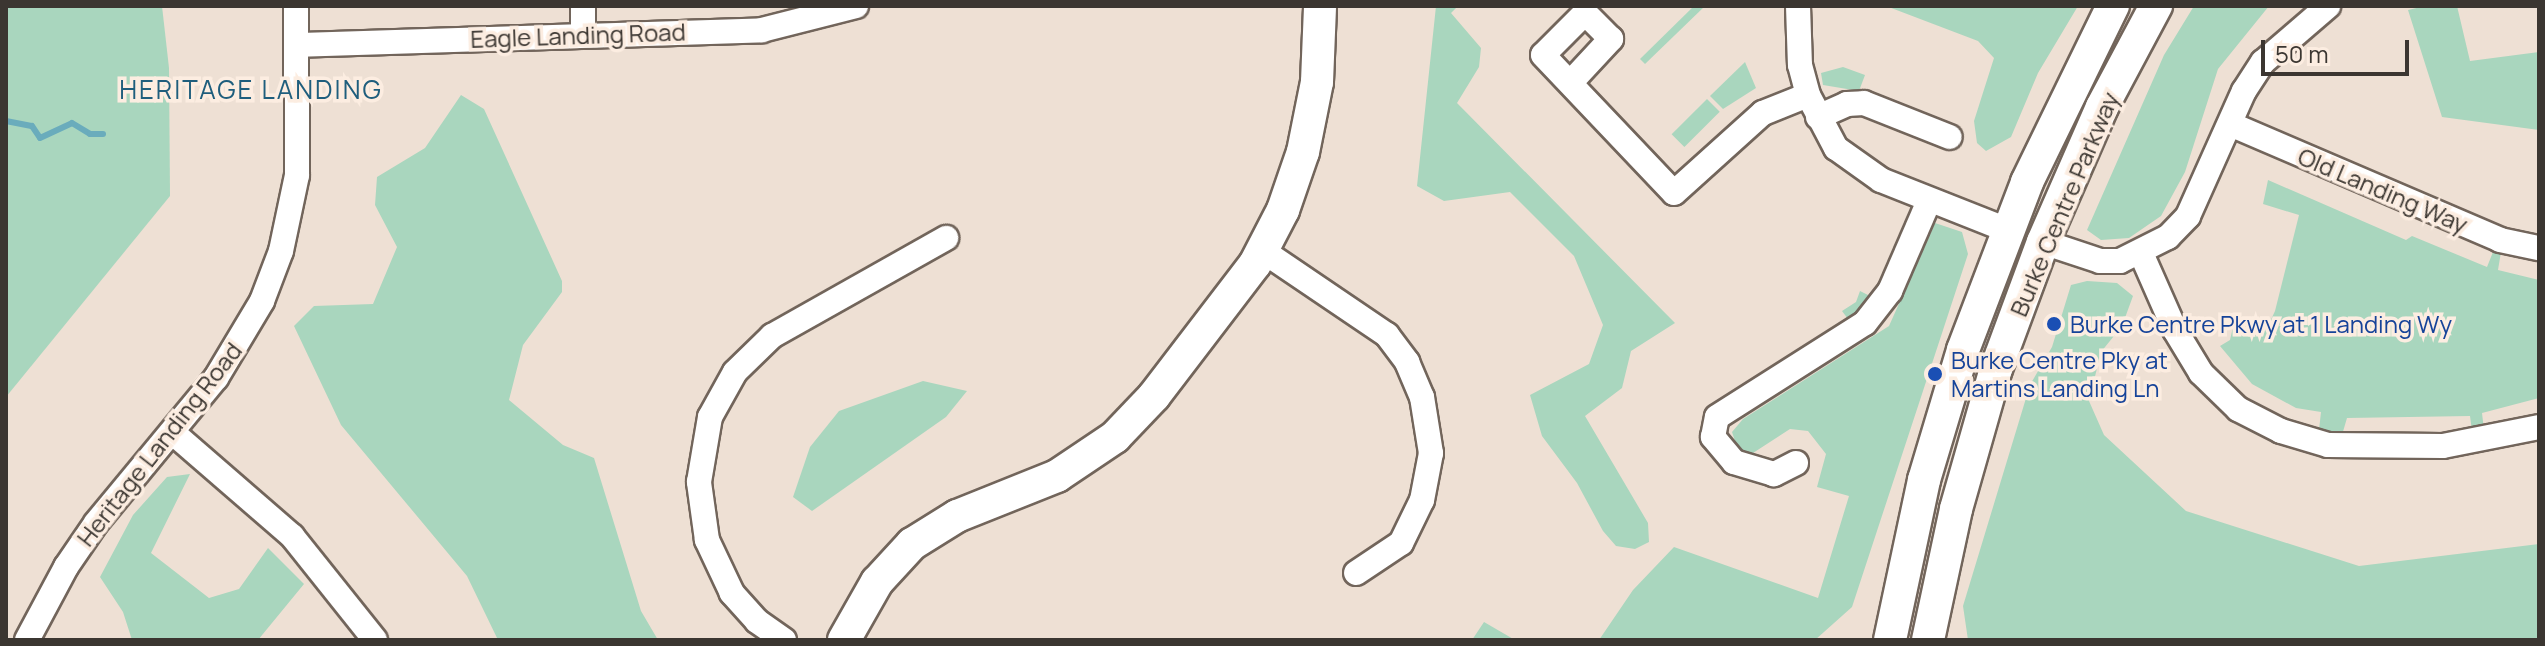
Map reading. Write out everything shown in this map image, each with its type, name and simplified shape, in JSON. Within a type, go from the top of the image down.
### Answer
[{"type":"main road","points":[[844,640],[877,582],[912,544],[957,516],[1057,476],[1120,432],[1263,251],[1303,152],[1317,82],[1320,6]]},
{"type":"main road","name":"Burke Centre Parkway","points":[[1890,640],[1924,480],[2007,230],[2068,91],[2113,6]]},
{"type":"main road","name":"Burke Centre Parkway","points":[[1928,640],[1975,438],[2043,242],[2102,107],[2156,6]]},
{"type":"main road","points":[[2007,230],[2043,242]]},
{"type":"street","name":"Heritage Landing Road","points":[[27,640],[96,523],[172,432],[239,344],[281,251],[297,175],[296,6]]},
{"type":"street","points":[[583,6],[583,35]]},
{"type":"street","name":"Eagle Landing Road","points":[[297,45],[762,30],[856,6]]},
{"type":"street","points":[[1798,6],[1800,65],[1813,106],[1836,148],[1857,166],[1929,201],[2007,230]]},
{"type":"street","points":[[2043,242],[2100,261],[2141,253],[2168,237],[2188,216],[2230,124],[2263,62],[2328,6]]},
{"type":"street","points":[[1571,82],[1674,193],[1763,113],[1864,103],[1950,137]]},
{"type":"street","name":"Old Landing Way","points":[[2230,124],[2500,240],[2539,248]]},
{"type":"street","points":[[1796,463],[1774,474],[1734,462],[1713,437],[1717,417],[1865,323],[1890,291],[1929,201]]},
{"type":"street","points":[[784,640],[744,609],[710,550],[699,482],[710,417],[735,372],[772,336],[946,238]]},
{"type":"street","points":[[1263,251],[1363,314],[1387,335],[1407,362],[1422,397],[1431,453],[1422,500],[1401,543],[1356,573]]},
{"type":"street","points":[[2141,253],[2175,330],[2201,373],[2238,409],[2281,431],[2328,445],[2443,446],[2539,427]]},
{"type":"street","points":[[172,432],[292,536],[375,640]]},
{"type":"green space","points":[[6,6],[162,6],[169,68],[170,196],[6,397]]},
{"type":"green space","points":[[1436,6],[1458,6],[1451,13],[1481,48],[1479,67],[1457,103],[1675,323],[1631,351],[1622,388],[1585,416],[1648,523],[1649,542],[1635,549],[1616,546],[1603,531],[1577,483],[1542,436],[1530,395],[1589,364],[1603,325],[1574,256],[1510,192],[1444,201],[1417,186]]},
{"type":"green space","points":[[1694,6],[1705,6],[1645,64],[1640,59]]},
{"type":"green space","points":[[1886,6],[2078,6],[2038,73],[2011,137],[1986,151],[1977,143],[1974,121],[1994,58],[1978,41]]},
{"type":"green space","points":[[2194,6],[2269,6],[2218,69],[2185,172],[2161,216],[2129,238],[2101,240],[2087,230],[2164,55]]},
{"type":"green space","points":[[2425,6],[2457,6],[2470,61],[2539,52],[2539,130],[2442,117],[2408,10]]},
{"type":"green space","points":[[1745,62],[1756,88],[1723,109],[1710,96]]},
{"type":"green space","points":[[1843,67],[1865,75],[1859,91],[1823,85],[1821,73]]},
{"type":"green space","points":[[461,95],[484,109],[562,281],[562,292],[523,345],[509,400],[563,445],[594,458],[641,611],[658,640],[498,640],[467,576],[341,425],[294,326],[314,306],[373,304],[397,247],[375,205],[377,177],[425,148]]},
{"type":"green space","points":[[1707,99],[1720,112],[1684,147],[1672,134]]},
{"type":"green space","points":[[2268,180],[2406,240],[2412,236],[2487,267],[2493,252],[2501,252],[2498,270],[2539,280],[2539,398],[2482,413],[2484,430],[2472,431],[2470,416],[2347,418],[2342,435],[2319,430],[2321,412],[2296,408],[2252,384],[2220,346],[2230,340],[2235,318],[2269,324],[2275,311],[2299,215],[2263,204]]},
{"type":"green space","points":[[1935,223],[1962,232],[1968,254],[1852,607],[1815,640],[1599,640],[1633,590],[1674,547],[1818,598],[1849,496],[1817,487],[1826,454],[1808,431],[1790,429],[1753,453],[1738,450],[1732,432],[1743,419],[1889,326]]},
{"type":"green space","points":[[2087,281],[2117,283],[2133,296],[2122,326],[2101,352],[2089,401],[2104,435],[2186,511],[2359,566],[2539,544],[2539,640],[1968,640],[1963,606],[2030,385],[2052,347],[2071,285]]},
{"type":"green space","points":[[1860,291],[1872,297],[1851,323],[1842,311],[1856,302]]},
{"type":"green space","points":[[923,381],[967,391],[946,417],[812,511],[793,497],[810,447],[839,411]]},
{"type":"green space","points":[[190,474],[151,553],[209,598],[239,589],[268,548],[304,584],[258,640],[132,640],[123,612],[100,577],[133,515],[167,477]]},
{"type":"green space","points":[[1484,622],[1515,640],[1472,640]]},
{"type":"waterway","points":[[6,121],[32,126],[40,138],[72,123],[90,134],[103,134]]},
{"type":"place","name":"Burke Centre Pkwy at 1 Landing Wy","points":[[2054,324]]},
{"type":"place","name":"Burke Centre Pky at Martins Landing Ln","points":[[1935,374]]},
{"type":"district","name":"HERITAGE LANDING","points":[[251,90]]}]
